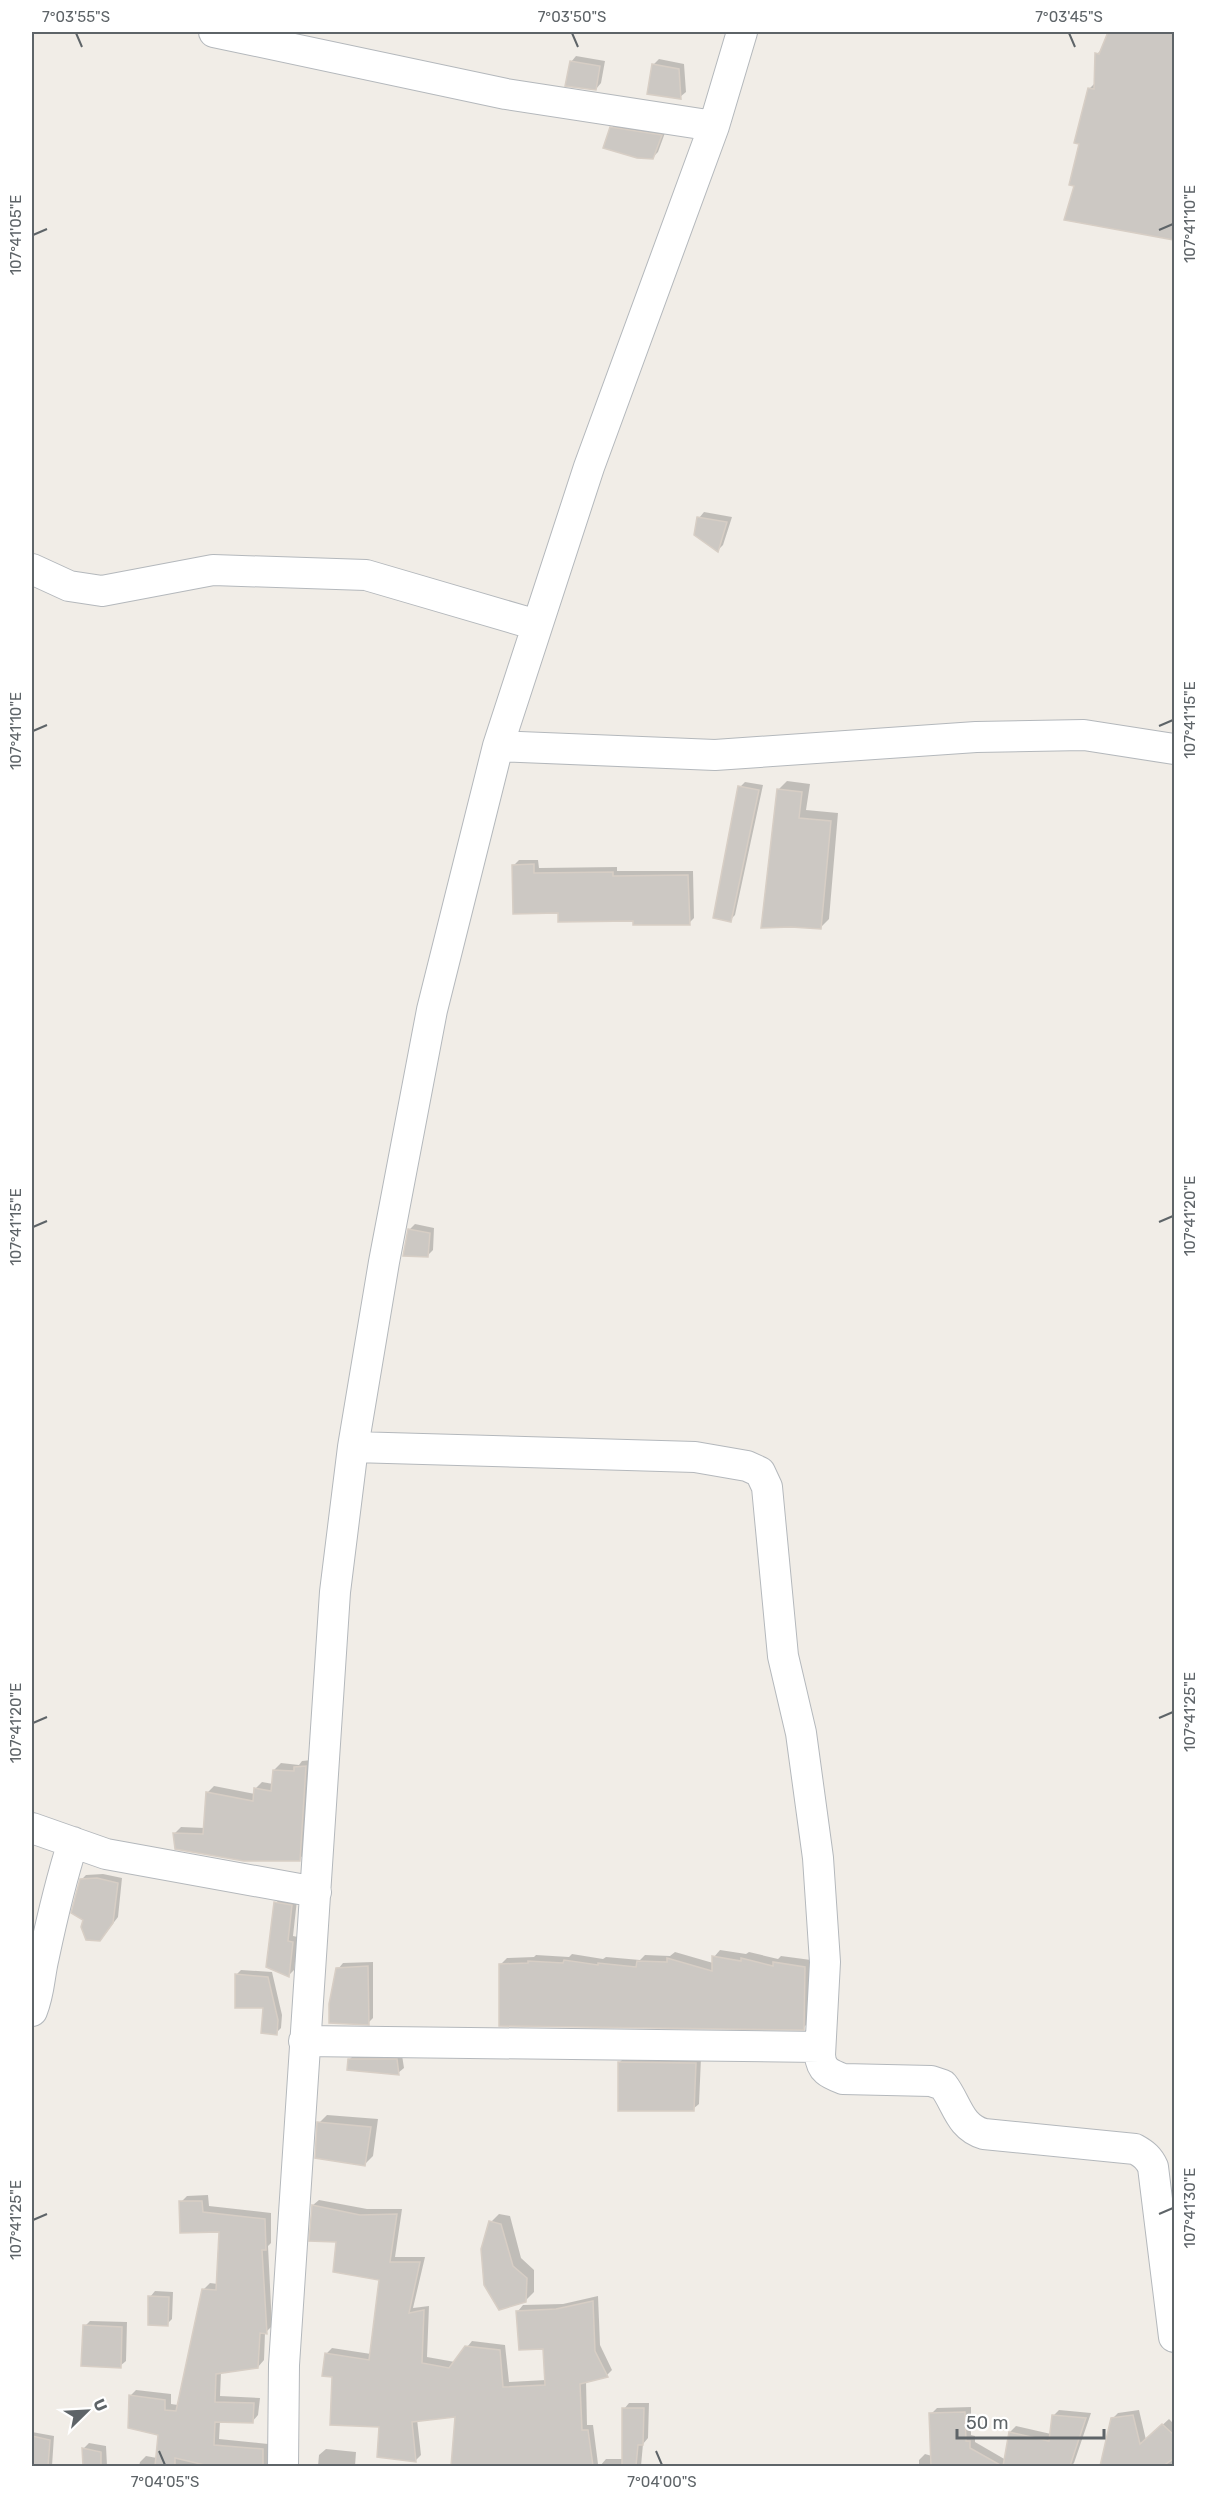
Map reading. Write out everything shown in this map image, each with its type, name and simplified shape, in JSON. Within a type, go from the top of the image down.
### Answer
[{"type":"street","points":[[214,32],[506,94],[714,126]]},
{"type":"street","points":[[283,2466],[284,2365],[335,1592],[354,1447],[384,1262],[432,1010],[498,746],[589,467],[714,126],[741,32]]},
{"type":"street","points":[[32,569],[69,586],[102,591],[213,570],[366,575],[537,625]]},
{"type":"street","points":[[498,746],[715,755],[964,738],[1084,735],[1174,749]]},
{"type":"street","points":[[354,1447],[695,1457],[747,1466],[760,1472],[767,1487],[783,1656],[801,1732],[818,1858],[825,1962],[820,2047],[822,2067],[843,2079],[931,2080],[943,2085],[972,2131],[995,2136],[1135,2149],[1143,2153],[1153,2167],[1174,2337]]},
{"type":"street","points":[[32,1828],[106,1854],[315,1892]]},
{"type":"street","points":[[32,2011],[39,1994],[43,1961],[58,1890],[73,1842]]},
{"type":"street","points":[[304,2041],[820,2047]]},
{"type":"building","points":[[1108,32],[1174,32],[1174,240],[1064,220],[1074,186],[1069,185],[1079,144],[1074,143],[1088,88],[1094,89],[1095,53],[1099,54]]},
{"type":"building","points":[[570,61],[600,66],[596,90],[565,86]]},
{"type":"building","points":[[652,64],[679,69],[681,99],[647,94]]},
{"type":"building","points":[[610,127],[662,135],[653,159],[637,158],[603,148]]},
{"type":"building","points":[[697,517],[727,522],[718,552],[694,535]]},
{"type":"building","points":[[738,786],[759,790],[731,922],[713,918]]},
{"type":"building","points":[[777,789],[802,792],[799,818],[831,821],[821,929],[761,928]]},
{"type":"building","points":[[534,864],[534,873],[613,872],[613,876],[688,875],[690,925],[633,925],[633,921],[558,922],[558,913],[513,914],[512,865]]},
{"type":"building","points":[[408,1229],[430,1233],[428,1257],[403,1256]]},
{"type":"building","points":[[306,1766],[300,1861],[244,1861],[175,1849],[173,1833],[203,1834],[206,1792],[253,1801],[254,1788],[271,1791],[273,1770],[294,1771],[294,1767]]},
{"type":"building","points":[[97,1878],[118,1883],[113,1923],[100,1941],[86,1940],[81,1927],[83,1920],[71,1913],[80,1879]]},
{"type":"building","points":[[274,1902],[292,1905],[288,1941],[293,1942],[289,1977],[266,1967]]},
{"type":"building","points":[[712,1956],[741,1961],[741,1958],[773,1966],[773,1962],[805,1967],[804,2030],[499,2026],[499,1964],[528,1963],[528,1961],[563,1963],[564,1960],[636,1967],[637,1961],[667,1962],[667,1958],[712,1971]]},
{"type":"building","points":[[368,1966],[369,2025],[329,2023],[329,2004],[336,1968]]},
{"type":"building","points":[[235,1974],[268,1977],[278,2020],[277,2035],[261,2033],[263,2008],[235,2008]]},
{"type":"building","points":[[348,2059],[397,2059],[399,2075],[347,2070]]},
{"type":"building","points":[[618,2062],[696,2063],[694,2111],[618,2111]]},
{"type":"building","points":[[317,2122],[371,2127],[365,2166],[315,2158]]},
{"type":"building","points":[[179,2201],[202,2201],[203,2212],[265,2219],[266,2250],[262,2250],[267,2334],[260,2333],[258,2368],[216,2374],[215,2402],[254,2403],[253,2423],[215,2422],[214,2445],[263,2449],[263,2466],[209,2466],[175,2458],[175,2466],[155,2466],[158,2435],[128,2428],[129,2395],[165,2400],[165,2410],[176,2411],[202,2289],[216,2290],[219,2232],[180,2233]]},
{"type":"building","points":[[312,2205],[360,2215],[397,2214],[390,2262],[420,2262],[409,2313],[424,2310],[422,2363],[449,2368],[465,2346],[500,2350],[503,2387],[545,2385],[543,2349],[519,2350],[516,2311],[556,2309],[593,2301],[595,2351],[608,2377],[580,2384],[582,2430],[588,2430],[593,2466],[451,2466],[455,2417],[412,2422],[416,2462],[377,2457],[379,2427],[330,2425],[332,2377],[322,2376],[325,2353],[369,2360],[379,2280],[333,2272],[336,2242],[309,2241]]},
{"type":"building","points":[[489,2221],[501,2224],[513,2266],[527,2278],[526,2302],[499,2310],[484,2285],[481,2249]]},
{"type":"building","points":[[148,2296],[169,2297],[168,2326],[148,2325]]},
{"type":"building","points":[[83,2325],[122,2327],[121,2368],[81,2366]]},
{"type":"building","points":[[622,2408],[644,2408],[643,2445],[638,2445],[636,2466],[622,2466]]},
{"type":"building","points":[[965,2412],[966,2441],[970,2441],[970,2448],[1002,2466],[931,2466],[929,2413]]},
{"type":"building","points":[[1052,2415],[1086,2418],[1070,2466],[1003,2466],[1009,2432],[1049,2441]]},
{"type":"building","points":[[1133,2415],[1140,2444],[1162,2424],[1174,2435],[1173,2459],[1163,2466],[1100,2466],[1111,2418]]},
{"type":"building","points":[[32,2436],[50,2440],[48,2466],[32,2466]]},
{"type":"building","points":[[82,2448],[101,2452],[101,2466],[83,2466]]}]
